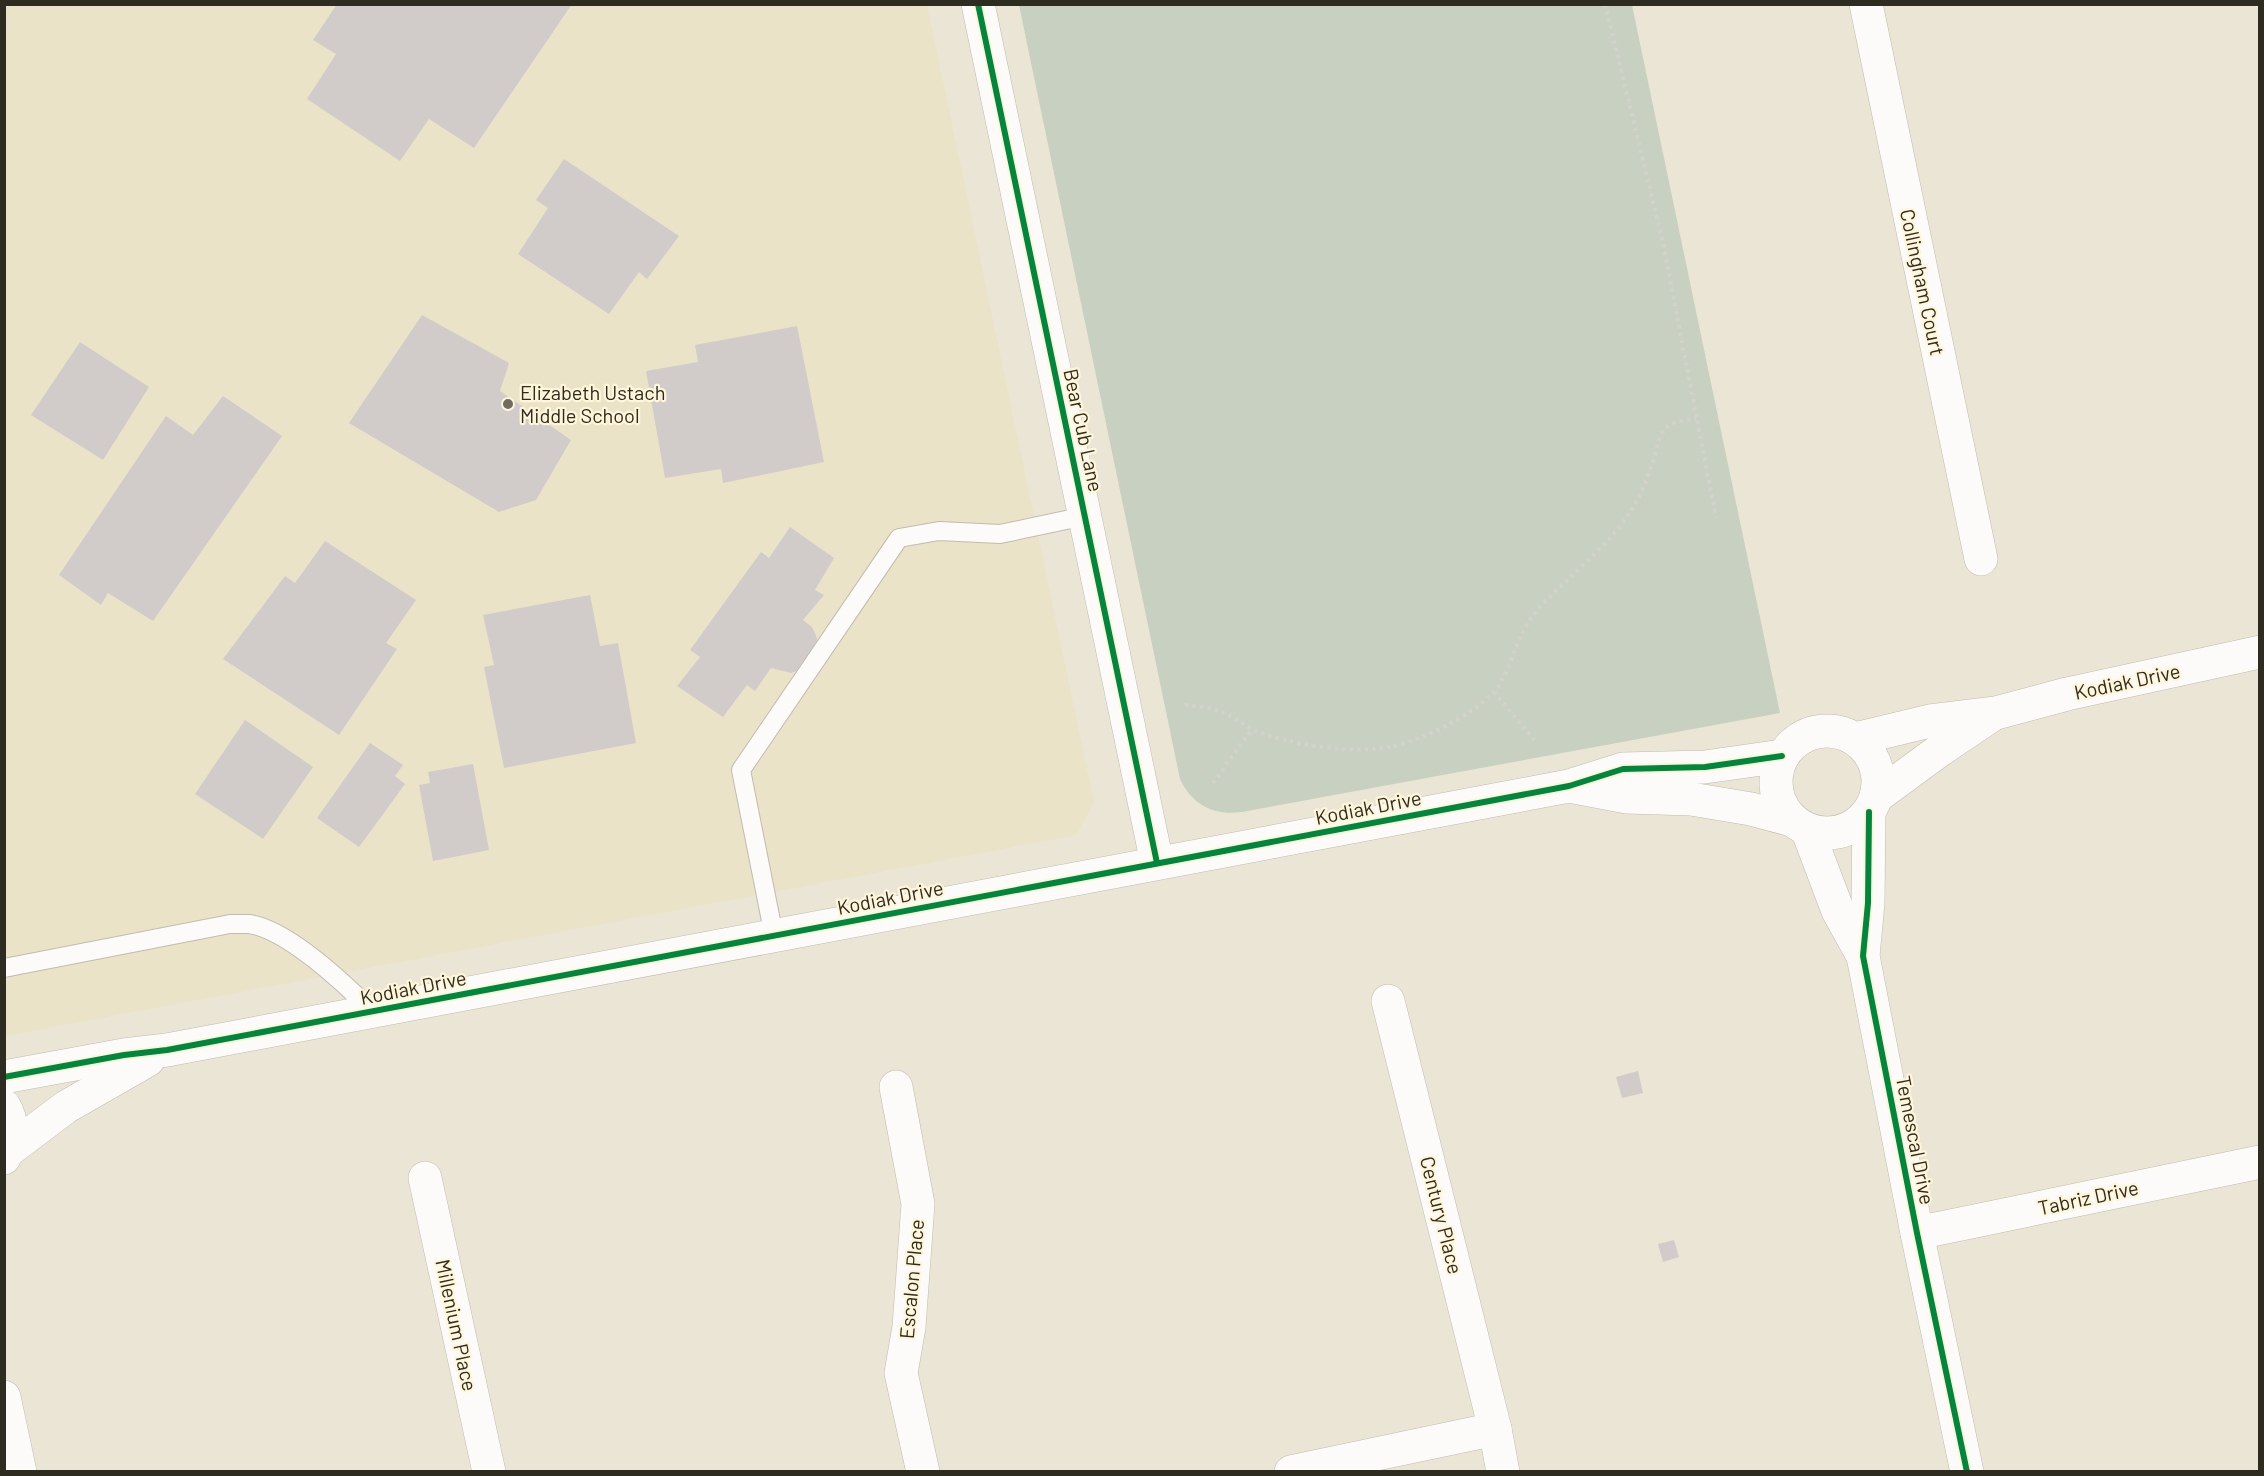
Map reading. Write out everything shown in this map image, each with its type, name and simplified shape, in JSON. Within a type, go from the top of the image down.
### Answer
[{"type":"street","name":"Bear Cub Lane","points":[[978,4],[1157,863]]},
{"type":"street","name":"Collingham Court","points":[[1866,4],[1981,559]]},
{"type":"street","name":"Kodiak Drive","points":[[1855,739],[1930,721],[1995,713],[2067,694],[2259,652]]},
{"type":"street","name":"Kodiak Drive","points":[[1873,805],[1940,750],[1995,713]]},
{"type":"street","points":[[1823,730],[1839,732],[1855,739],[1867,750],[1875,764],[1878,780],[1873,805],[1856,824],[1840,831],[1823,833],[1799,825],[1781,806],[1776,790],[1776,773],[1782,756],[1792,744],[1807,734],[1823,730]]},
{"type":"street","name":"Kodiak Drive","points":[[4,1077],[124,1055],[167,1050],[1569,786],[1623,770],[1706,767],[1782,756]]},
{"type":"street","name":"Kodiak Drive","points":[[1569,786],[1627,797],[1691,799],[1751,809],[1799,825]]},
{"type":"street","name":"Temescal Drive","points":[[1873,805],[1863,957],[1967,1472]]},
{"type":"street","name":"Temescal Drive","points":[[1799,825],[1863,957]]},
{"type":"street","name":"Century Place","points":[[1388,1001],[1495,1429],[1503,1472]]},
{"type":"street","name":"Kodiak Drive","points":[[7,1154],[66,1107],[167,1050]]},
{"type":"street","name":"Escalon Place","points":[[896,1087],[918,1204],[909,1327],[901,1373],[922,1472]]},
{"type":"street","points":[[4,1106],[11,1130],[7,1154]]},
{"type":"street","name":"Tabriz Drive","points":[[1917,1233],[2259,1162]]},
{"type":"street","name":"Millenium Place","points":[[425,1178],[489,1472]]},
{"type":"street","points":[[4,1397],[20,1472]]},
{"type":"street","points":[[1291,1472],[1495,1429]]},
{"type":"lane","points":[[774,936],[741,770],[899,538],[939,531],[1000,534],[1085,516]]},
{"type":"lane","points":[[4,968],[230,924],[250,924],[272,932],[318,962],[342,980],[372,1011]]},
{"type":"path","points":[[1605,4],[1663,243],[1716,518]]},
{"type":"path","points":[[1185,705],[1201,706],[1225,713],[1252,729],[1309,745],[1354,748],[1389,747],[1425,737],[1456,720],[1494,692],[1508,669],[1524,631],[1538,610],[1596,553],[1630,512],[1646,480],[1663,432],[1668,425],[1696,419]]},
{"type":"path","points":[[1494,692],[1535,741]]},
{"type":"path","points":[[1213,783],[1252,729]]},
{"type":"shaded area","name":"Elizabeth Ustach Middle School","points":[[5,5],[927,5],[1094,803],[1076,835],[5,1036]]},
{"type":"green space","points":[[1019,5],[1632,5],[1780,713],[1242,812],[1213,810],[1191,796],[1180,779]]},
{"type":"building","points":[[337,4],[572,4],[474,148],[429,119],[400,161],[307,99],[336,54],[313,40]]},
{"type":"building","points":[[564,159],[679,236],[647,279],[639,272],[609,314],[518,254],[548,208],[536,200]]},
{"type":"building","points":[[422,315],[509,363],[500,391],[571,440],[536,500],[499,512],[349,423]]},
{"type":"building","points":[[797,326],[824,462],[723,483],[721,469],[665,478],[646,371],[698,362],[695,345]]},
{"type":"building","points":[[80,342],[149,387],[103,460],[31,415]]},
{"type":"building","points":[[223,396],[282,436],[153,621],[108,593],[101,605],[59,575],[166,416],[193,435]]},
{"type":"building","points":[[790,527],[834,558],[815,590],[824,595],[803,620],[812,627],[817,638],[816,651],[802,669],[791,673],[771,668],[755,691],[747,685],[723,717],[677,686],[700,657],[690,650],[761,552],[769,558]]},
{"type":"building","points":[[325,541],[416,600],[386,643],[397,649],[339,735],[223,659],[285,576],[295,583]]},
{"type":"building","points":[[590,595],[600,646],[618,643],[636,743],[504,768],[484,667],[494,665],[483,615]]},
{"type":"building","points":[[245,720],[313,767],[263,839],[195,794]]},
{"type":"building","points":[[370,743],[403,765],[395,776],[405,784],[359,847],[317,818]]},
{"type":"building","points":[[473,764],[489,850],[433,861],[419,785],[430,783],[428,772]]},
{"type":"building","points":[[1638,1071],[1643,1093],[1622,1098],[1616,1077]]},
{"type":"building","points":[[1674,1240],[1679,1257],[1663,1262],[1658,1244]]},
{"type":"cycle path","points":[[978,4],[1157,863]]},
{"type":"cycle path","points":[[4,1077],[124,1055],[167,1050],[1569,786],[1623,769],[1705,767],[1782,756]]},
{"type":"cycle path","points":[[1869,812],[1868,903],[1863,956],[1967,1472]]},
{"type":"place","name":"Elizabeth Ustach Middle School","points":[[508,404]]}]
